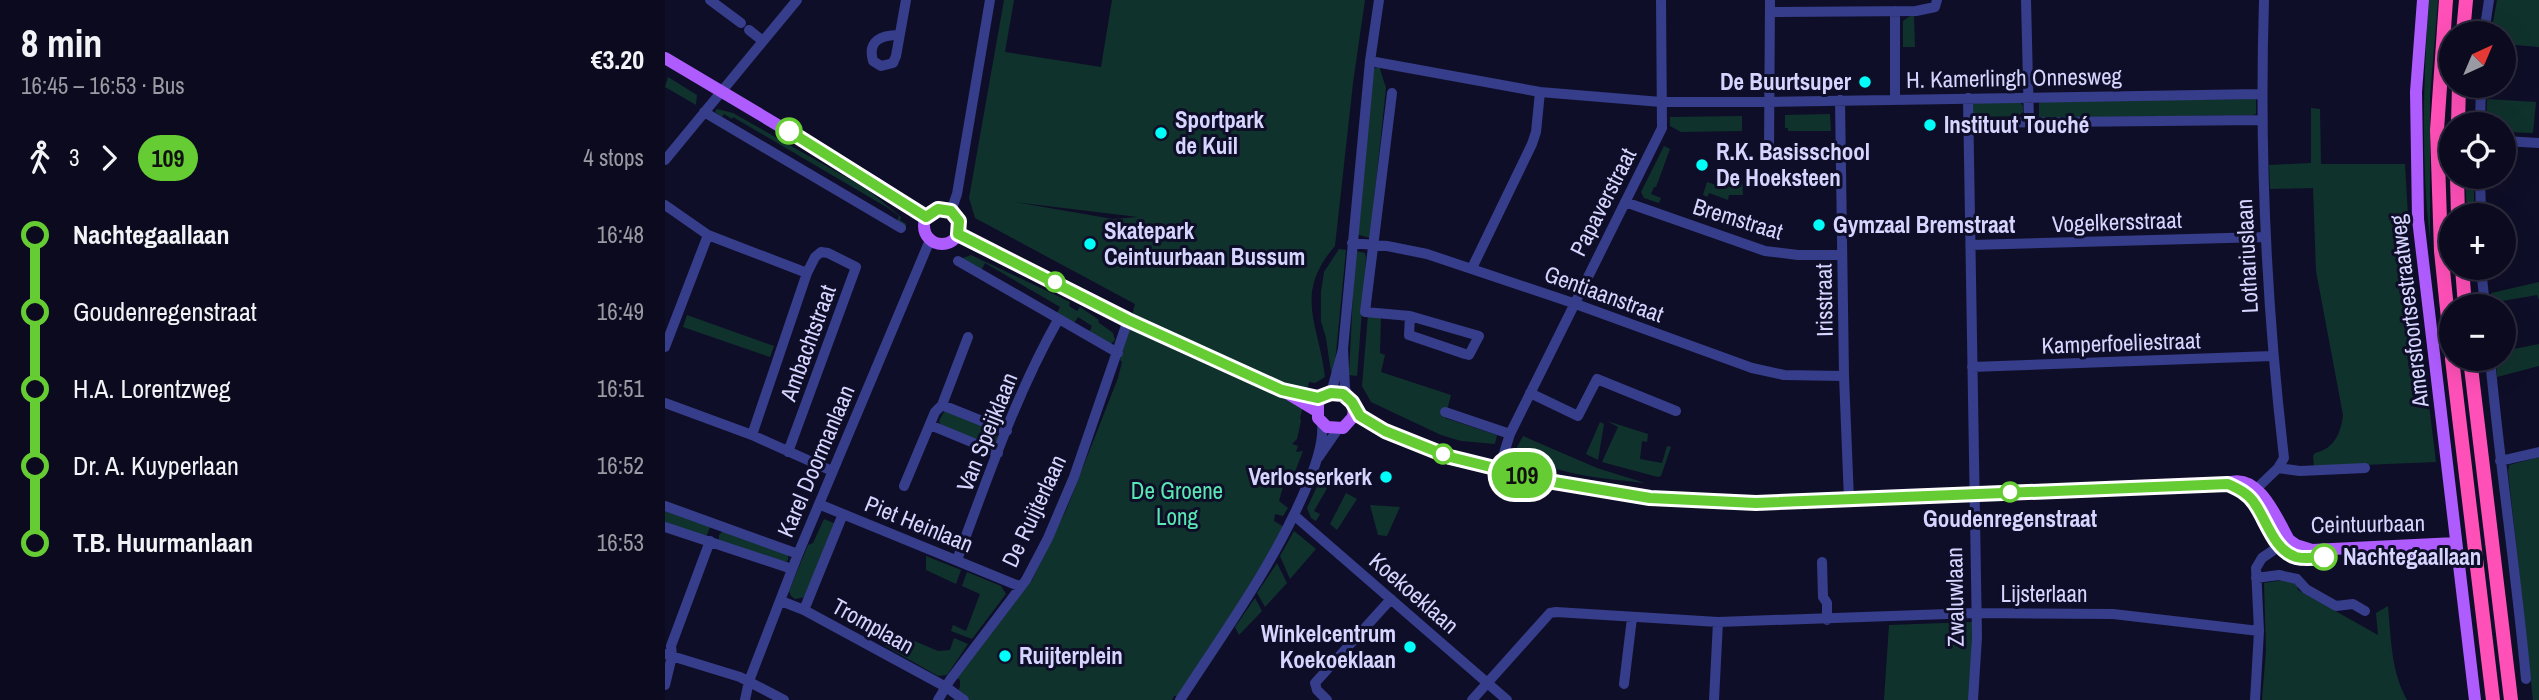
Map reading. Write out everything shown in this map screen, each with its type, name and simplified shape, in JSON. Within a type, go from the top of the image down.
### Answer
[{"type":"highway","points":[[2445,294],[2441,251],[2437,130],[2446,0]]},
{"type":"highway","points":[[2464,21],[2466,0]]},
{"type":"highway","points":[[2454,371],[2493,700]]},
{"type":"highway","points":[[2471,371],[2511,700]]},
{"type":"main road","name":"Amersfoortsestraatweg","points":[[2423,0],[2416,92],[2418,219],[2475,700]]},
{"type":"main road","points":[[665,58],[877,184],[926,217]]},
{"type":"main road","points":[[938,209],[951,211],[959,221],[958,234],[951,242],[944,244],[930,240],[924,229],[926,217],[938,209]]},
{"type":"main road","points":[[958,234],[1128,320],[1282,390],[1317,411],[1322,424],[1327,427],[1343,427],[1353,417],[1351,402],[1338,393],[1327,395],[1282,390]]},
{"type":"main road","points":[[1317,411],[1327,395]]},
{"type":"main road","name":"Ceintuurbaan","points":[[1351,402],[1360,416],[1385,431],[1450,457],[1548,481],[1650,498],[1756,503],[2228,484],[2252,493],[2285,543],[2320,551],[2457,548]]},
{"type":"main road","name":"Ceintuurbaan","points":[[1343,427],[1385,431]]},
{"type":"street","points":[[665,160],[797,0]]},
{"type":"street","points":[[899,35],[906,0]]},
{"type":"street","points":[[951,211],[957,194],[990,0]]},
{"type":"street","points":[[1351,402],[1345,388],[1343,349],[1370,61],[1379,0]]},
{"type":"street","name":"Papaverstraat","points":[[1499,469],[1510,433],[1529,393],[1662,128],[1661,0]]},
{"type":"street","points":[[1769,150],[1767,102],[1770,0]]},
{"type":"street","points":[[1770,12],[1931,10],[1937,0]]},
{"type":"street","points":[[2027,0],[2029,122]]},
{"type":"street","name":"Lothariuslaan","points":[[2264,0],[2261,94],[2264,237],[2272,356],[2284,458],[2278,468]]},
{"type":"street","points":[[2486,21],[2489,0]]},
{"type":"street","points":[[716,2],[763,41]]},
{"type":"street","points":[[1895,11],[1895,99]]},
{"type":"street","name":"H. Kamerlingh Onnesweg","points":[[1370,61],[1540,92],[1661,102],[2261,94]]},
{"type":"street","points":[[1472,268],[1532,144],[1536,132],[1540,92]]},
{"type":"street","points":[[1392,93],[1365,312],[1411,316],[1479,336],[1469,355],[1465,354],[1409,335],[1411,316]]},
{"type":"street","points":[[1968,98],[1974,493]]},
{"type":"street","name":"Irisstraat","points":[[1840,100],[1844,376],[1849,500]]},
{"type":"street","points":[[704,112],[901,228]]},
{"type":"street","name":"H. Kamerlingh Onnesweg","points":[[1969,123],[2262,120]]},
{"type":"street","points":[[2516,142],[2539,143]]},
{"type":"street","name":"Bremstraat","points":[[1625,202],[1765,251],[1798,255],[1842,255]]},
{"type":"street","points":[[665,205],[708,235],[807,273],[752,435]]},
{"type":"street","points":[[665,347],[708,235]]},
{"type":"street","name":"Vogelkersstraat","points":[[1971,245],[2264,237]]},
{"type":"street","name":"Karel Doormanlaan","points":[[745,700],[749,681],[798,554],[821,505],[832,471],[930,240]]},
{"type":"street","name":"Gentiaanstraat","points":[[1352,243],[1374,244],[1427,254],[1472,268],[1752,368],[1784,375],[1844,376]]},
{"type":"street","name":"Ambachtstraat","points":[[788,452],[856,267],[821,252],[815,257],[807,273]]},
{"type":"street","points":[[958,261],[1118,353]]},
{"type":"street","name":"Van Speijklaan","points":[[957,560],[1043,346],[1058,320]]},
{"type":"street","name":"De Ruijterlaan","points":[[938,700],[1026,580],[1048,538],[1074,477],[1128,320]]},
{"type":"street","points":[[904,486],[935,412],[942,405],[968,337]]},
{"type":"street","points":[[1327,395],[1343,349]]},
{"type":"street","name":"Kamperfoeliestraat","points":[[1972,368],[2272,356]]},
{"type":"street","points":[[2491,371],[2526,679]]},
{"type":"street","points":[[1529,393],[1578,416],[1597,379],[1677,411]]},
{"type":"street","points":[[665,403],[752,435],[832,471]]},
{"type":"street","points":[[942,405],[1007,432]]},
{"type":"street","points":[[1445,412],[1510,433]]},
{"type":"street","points":[[1318,458],[1322,424]]},
{"type":"street","points":[[930,425],[998,453]]},
{"type":"street","points":[[1180,700],[1267,566],[1295,516],[1318,458],[1333,434],[1343,427]]},
{"type":"street","points":[[2500,461],[2539,452]]},
{"type":"street","points":[[2252,493],[2278,468],[2300,471],[2365,468]]},
{"type":"street","name":"Zwaluwlaan","points":[[1973,700],[1976,613],[1974,493]]},
{"type":"street","name":"Piet Heinlaan","points":[[821,505],[1019,586]]},
{"type":"street","points":[[665,506],[798,554]]},
{"type":"street","name":"Piet Heinlaan","points":[[804,610],[843,514]]},
{"type":"street","name":"Koekoeklaan","points":[[1295,516],[1507,700]]},
{"type":"street","points":[[665,527],[792,569]]},
{"type":"street","points":[[665,685],[671,646],[711,541]]},
{"type":"street","points":[[2255,700],[2259,631],[2256,578],[2258,562],[2285,543]]},
{"type":"street","points":[[1822,562],[1827,620]]},
{"type":"street","points":[[2256,578],[2279,575],[2297,579],[2306,589],[2336,606],[2353,604],[2365,611]]},
{"type":"street","points":[[1327,700],[1317,690],[1315,683],[1391,598]]},
{"type":"street","name":"Tromplaan","points":[[781,601],[804,610],[946,687],[964,700]]},
{"type":"street","name":"Lijsterlaan","points":[[1487,683],[1550,613],[1718,622],[1976,613],[2113,614],[2259,631]]},
{"type":"street","points":[[1624,684],[1632,618]]},
{"type":"street","points":[[1714,700],[1718,622]]},
{"type":"street","points":[[669,655],[749,681],[784,700]]},
{"type":"street","points":[[1472,700],[1487,683]]},
{"type":"green space","name":"De Groene Long","points":[[1004,0],[1014,0],[1005,52],[1101,67],[1112,0],[1365,0],[1335,246],[1322,263],[1312,295],[1314,325],[1325,377],[1315,383],[1309,382],[1297,439],[1292,444],[1298,446],[1296,452],[1303,451],[1293,477],[1286,476],[1279,501],[1288,508],[1283,516],[1275,514],[1274,521],[1284,527],[1260,571],[1172,700],[953,700],[960,687],[960,680],[957,678],[1032,580],[1067,508],[1118,378],[1135,304],[975,218],[969,198]],"holes":[[[1014,202],[1138,217],[1113,219]]]},
{"type":"green space","points":[[2429,0],[2438,0],[2430,97],[2430,240],[2424,120]]},
{"type":"green space","points":[[2497,0],[2539,0],[2539,47],[2517,45],[2517,21],[2493,21]]},
{"type":"green space","points":[[1914,16],[1915,47],[1903,47],[1903,21]]},
{"type":"green space","points":[[1379,66],[1386,88],[1370,238],[1356,234],[1374,69]]},
{"type":"green space","points":[[668,77],[697,95],[696,105],[665,87]]},
{"type":"green space","points":[[2256,99],[2256,114],[2252,115],[2039,118],[2039,101]]},
{"type":"green space","points":[[2487,99],[2536,102],[2533,133],[2516,132],[2516,112],[2486,112]]},
{"type":"green space","points":[[1973,102],[2020,102],[2023,112],[2018,116],[1977,117],[1971,113]]},
{"type":"green space","points":[[2311,108],[2320,109],[2321,164],[2405,164],[2410,250],[2436,462],[2314,467],[2313,456],[2332,444],[2343,415],[2316,271],[2313,188],[2270,189],[2269,165],[2311,163]]},
{"type":"green space","points":[[717,109],[733,113],[867,189],[901,217],[900,220],[906,224],[906,228],[897,221],[899,216],[888,208],[733,117],[732,119],[724,114],[722,117],[715,112]]},
{"type":"green space","points":[[1830,114],[1831,131],[1788,131],[1788,128],[1785,128],[1785,115]]},
{"type":"green space","points":[[1742,116],[1742,131],[1681,132],[1670,126],[1670,117]]},
{"type":"green space","points":[[1664,146],[1670,149],[1651,194],[1661,198],[1659,203],[1644,198],[1641,192]]},
{"type":"green space","points":[[1722,175],[1742,175],[1743,195],[1729,195],[1728,200],[1709,193],[1707,197],[1703,195],[1707,182],[1722,187]]},
{"type":"green space","points":[[2466,189],[2474,189],[2474,203],[2466,203]]},
{"type":"green space","points":[[1339,249],[1346,250],[1334,373],[1331,372],[1321,321],[1321,292],[1324,272]]},
{"type":"green space","points":[[1355,251],[1365,253],[1366,258],[1357,376],[1349,375]]},
{"type":"green space","points":[[971,255],[1070,302],[1069,306],[1077,311],[1080,307],[1113,333],[1115,340],[1111,344],[1089,332],[1092,326],[1078,317],[1074,323],[1057,313],[1060,307],[985,263],[981,271],[960,259]]},
{"type":"green space","points":[[2539,282],[2539,300],[2537,295],[2516,299],[2516,294],[2491,293]]},
{"type":"green space","points":[[687,315],[774,346],[770,357],[683,327]]},
{"type":"green space","points":[[1368,315],[1381,316],[1380,353],[1385,355],[1381,372],[1451,395],[1445,418],[1497,435],[1495,444],[1461,441],[1441,435],[1371,402],[1362,386]]},
{"type":"green space","points":[[2539,344],[2539,366],[2497,377],[2497,371],[2516,371],[2516,349]]},
{"type":"green space","points":[[945,410],[995,429],[998,436],[996,443],[988,446],[942,427],[939,421]]},
{"type":"green space","points":[[1607,421],[1648,434],[1647,442],[1642,441],[1640,459],[1662,463],[1667,446],[1671,447],[1661,476],[1602,462],[1618,427]]},
{"type":"green space","points":[[1600,422],[1604,424],[1598,460],[1586,454]]},
{"type":"green space","points":[[1523,436],[1597,468],[1645,483],[1578,474],[1545,465],[1515,451]]},
{"type":"green space","points":[[2539,457],[2539,700],[2533,700],[2508,471],[2509,465]]},
{"type":"green space","points":[[1333,478],[1314,511],[1320,514],[1316,521],[1311,518],[1307,508],[1320,480]]},
{"type":"green space","points":[[1346,493],[1357,499],[1337,530],[1330,524]]},
{"type":"green space","points":[[1370,505],[1400,507],[1387,536],[1378,535]]},
{"type":"green space","points":[[665,511],[710,527],[707,535],[665,525]]},
{"type":"green space","points":[[824,519],[836,524],[805,597],[795,599],[789,591],[808,545],[813,543]]},
{"type":"green space","points":[[723,531],[788,554],[788,560],[786,562],[719,541],[719,535]]},
{"type":"green space","points":[[1294,531],[1316,549],[1290,579],[1280,556]]},
{"type":"green space","points":[[926,556],[961,570],[956,584],[926,570]]},
{"type":"green space","points":[[1277,563],[1287,583],[1265,607],[1257,593]]},
{"type":"green space","points":[[967,572],[1001,586],[1006,594],[972,639],[951,631],[953,625],[966,631],[980,594],[962,586]]},
{"type":"green space","points":[[2284,580],[2294,582],[2298,590],[2378,635],[2376,613],[2388,606],[2395,666],[2407,700],[2262,700],[2266,650],[2264,583]]},
{"type":"green space","points":[[1255,598],[1262,611],[1239,635],[1235,627]]},
{"type":"green space","points":[[1972,622],[1971,700],[1884,700],[1889,625]]},
{"type":"green space","points":[[891,631],[938,651],[950,650],[954,638],[968,644],[947,675],[938,676],[885,646]]},
{"type":"bus line","name":"109","points":[[789,131],[926,217],[938,209],[951,211],[959,221],[958,234],[1128,320],[1282,390],[1318,398],[1331,393],[1343,394],[1352,402],[1360,416],[1385,431],[1450,457],[1548,481],[1650,498],[1756,503],[2228,484],[2249,496],[2280,546],[2288,553],[2299,558],[2324,557]]},
{"type":"place","name":"De Buurtsuper","points":[[1865,82]]},
{"type":"place","name":"Instituut Touché","points":[[1930,125]]},
{"type":"place","name":"Sportpark de Kuil","points":[[1161,133]]},
{"type":"place","name":"R.K. Basisschool De Hoeksteen","points":[[1702,165]]},
{"type":"place","name":"Gymzaal Bremstraat","points":[[1819,225]]},
{"type":"place","name":"Skatepark Ceintuurbaan Bussum","points":[[1090,244]]},
{"type":"place","name":"Verlosserkerk","points":[[1386,477]]},
{"type":"place","name":"Goudenregenstraat","points":[[2010,492]]},
{"type":"place","name":"Nachtegaallaan","points":[[2324,557]]},
{"type":"place","name":"Winkelcentrum Koekoeklaan","points":[[1410,647]]},
{"type":"place","name":"Ruijterplein","points":[[1005,656]]}]
